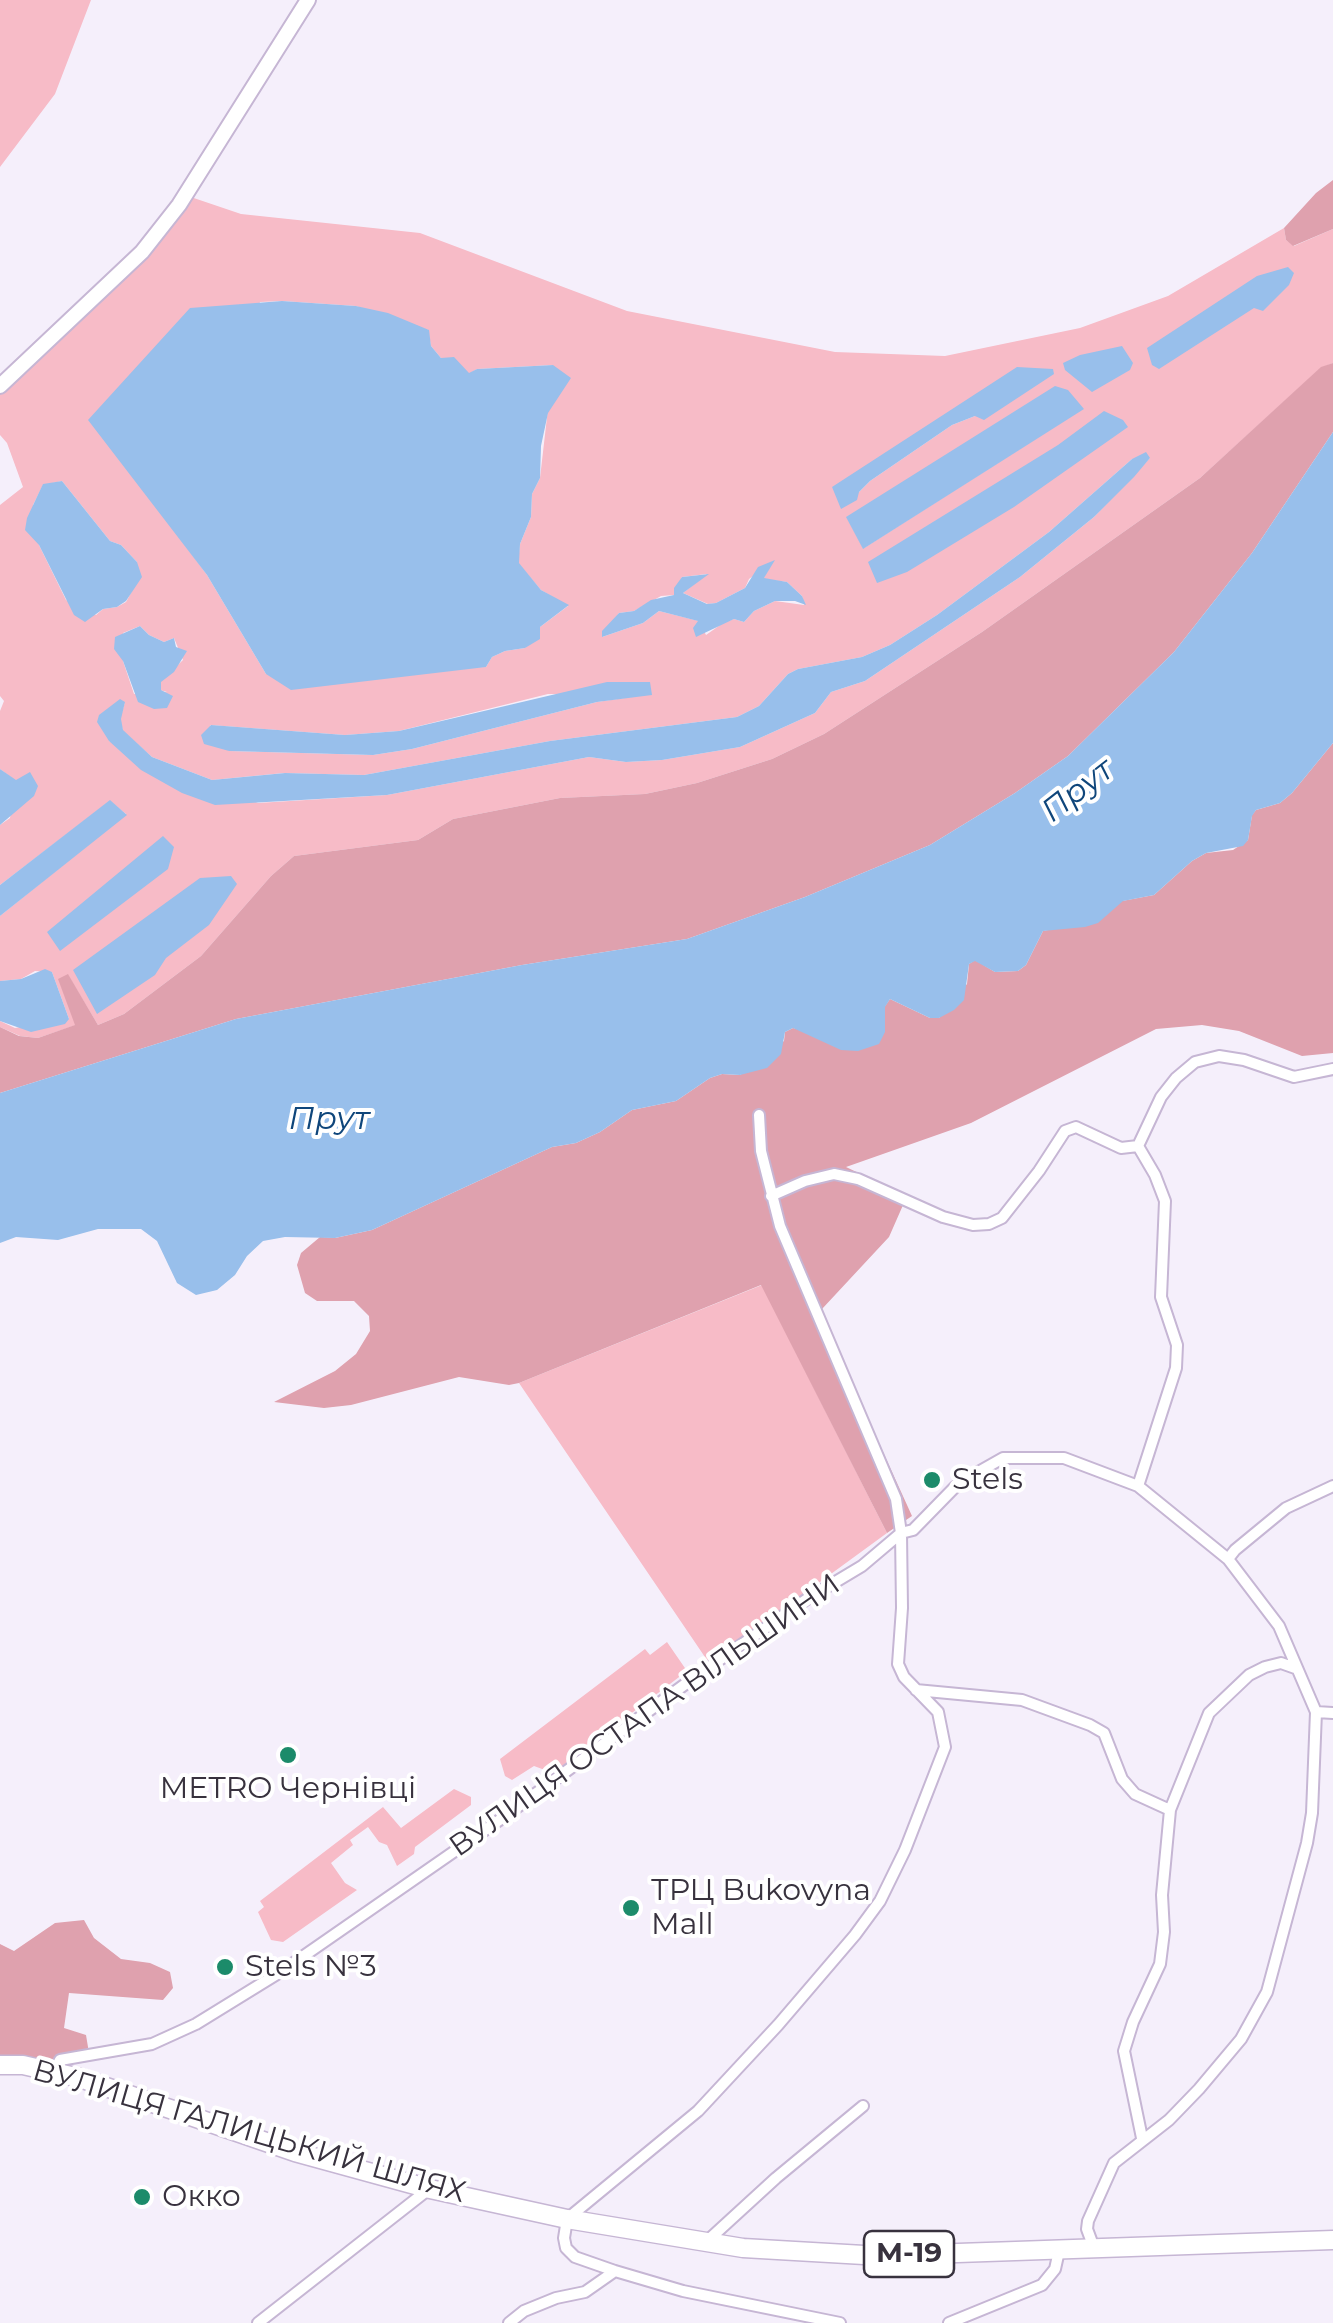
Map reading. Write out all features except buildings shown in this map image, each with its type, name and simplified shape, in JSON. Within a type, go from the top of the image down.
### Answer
[{"type":"highway","name":"ВУЛИЦЯ ГАЛИЦЬКИЙ ШЛЯХ","points":[[0,2064],[80,2078],[295,2152],[430,2189],[566,2219],[706,2242],[790,2252],[864,2255],[1333,2240]]},
{"type":"main road","points":[[0,386],[142,252],[179,205],[308,0]]},
{"type":"street","points":[[1138,1146],[1161,1096],[1196,1062],[1219,1056],[1294,1077],[1333,1069]]},
{"type":"street","points":[[759,1116],[761,1151],[780,1226],[896,1499],[901,1533],[902,1608],[898,1664],[904,1677],[938,1712],[945,1747],[905,1850],[880,1901],[822,1977],[698,2111],[566,2219],[566,2248],[575,2257],[683,2292],[839,2323]]},
{"type":"street","points":[[772,1196],[805,1181],[834,1174],[858,1178],[943,1218],[973,1225],[989,1224],[1002,1218],[1066,1131],[1076,1127],[1121,1148],[1138,1146]]},
{"type":"street","points":[[1138,1146],[1165,1201],[1161,1297],[1176,1345],[1176,1368],[1138,1486]]},
{"type":"street","name":"ВУЛИЦЯ ОСТАПА ВІЛЬШИНИ","points":[[54,2072],[60,2060],[152,2044],[196,2024],[282,1971],[501,1819],[695,1677],[862,1566],[901,1533],[913,1530],[955,1487],[1003,1458],[1064,1458],[1138,1486],[1228,1559],[1279,1626],[1316,1712]]},
{"type":"street","points":[[1228,1559],[1286,1508],[1333,1486]]},
{"type":"street","points":[[1142,2138],[1124,2051],[1160,1964],[1170,1810],[1209,1713],[1264,1666],[1281,1663],[1295,1668]]},
{"type":"street","points":[[916,1690],[1022,1700],[1090,1725],[1104,1733],[1122,1779],[1135,1794],[1170,1810]]},
{"type":"street","points":[[1095,2249],[1087,2230],[1091,2210],[1114,2163],[1200,2090],[1240,2039],[1267,1992],[1308,1843],[1316,1712],[1333,1713]]},
{"type":"street","points":[[706,2242],[863,2106]]},
{"type":"street","points":[[258,2323],[430,2189]]},
{"type":"street","points":[[949,2323],[1042,2285],[1054,2269],[1059,2251]]},
{"type":"street","points":[[509,2323],[524,2311],[585,2292],[615,2271]]},
{"type":"shaded area","points":[[0,0],[91,0],[55,94],[0,167]]},
{"type":"shaded area","points":[[1333,180],[1333,229],[1293,246],[1286,240],[1284,228]]},
{"type":"shaded area","points":[[179,193],[241,214],[420,233],[627,311],[835,352],[945,356],[1080,328],[1168,296],[1284,228],[1286,240],[1294,246],[1333,229],[1333,363],[1321,368],[1200,478],[982,632],[824,734],[772,759],[697,783],[645,794],[560,798],[453,819],[418,840],[294,856],[271,876],[201,956],[124,1014],[98,1025],[68,975],[59,980],[76,1025],[38,1038],[20,1036],[0,1027],[0,1021],[15,1028],[69,1019],[52,972],[35,971],[21,979],[0,981],[0,916],[126,814],[110,801],[0,885],[0,825],[10,818],[16,781],[0,769],[0,711],[4,701],[0,696],[0,505],[23,487],[7,443],[0,435],[0,378],[147,237]],"holes":[[[260,302],[356,306],[428,330],[431,346],[441,358],[469,374],[477,369],[553,365],[540,478],[532,494],[531,517],[520,544],[518,563],[541,590],[568,606],[540,627],[525,648],[492,657],[486,667],[266,674],[207,575],[174,530]],[[1053,369],[975,416],[952,425],[859,492],[832,488]],[[1084,408],[864,548],[847,517]],[[1150,458],[1094,517],[1020,577],[865,681],[831,692],[815,713],[740,747],[662,760],[626,762],[589,757],[387,795],[258,803],[109,741],[125,702],[120,719],[123,731],[152,757],[212,780],[284,773],[364,775],[550,741],[737,717],[759,706],[788,674],[798,669],[862,657],[890,645],[1049,532],[1132,459]],[[62,481],[110,541],[121,545],[137,562],[126,602],[96,615],[66,600],[39,545],[33,505],[43,485]],[[773,561],[763,579],[787,582],[802,596],[804,605],[775,601],[754,611],[744,622],[734,619],[706,635],[699,621],[659,611],[643,623],[602,637],[619,613],[634,611],[661,596],[674,595],[682,577],[707,574],[683,593],[708,604],[745,588],[749,579]],[[140,626],[164,642],[174,638],[183,660],[160,682],[160,690],[167,692],[134,694],[123,661],[123,633]],[[548,694],[652,694],[597,702],[412,749],[373,755],[229,751],[210,725],[345,735],[399,731]]]},
{"type":"shaded area","points":[[1333,363],[1333,432],[1252,553],[1174,652],[1068,756],[930,845],[805,897],[687,939],[522,965],[236,1019],[0,1093],[0,1027],[19,1036],[38,1038],[75,1025],[58,979],[68,974],[98,1025],[124,1014],[201,956],[271,876],[294,856],[418,840],[453,819],[560,798],[645,794],[697,783],[772,759],[824,734],[982,632],[1200,478],[1321,367]]},
{"type":"shaded area","points":[[1333,743],[1333,1053],[1302,1056],[1239,1031],[1202,1025],[1156,1029],[971,1123],[846,1167],[907,1196],[889,1237],[822,1309],[912,1516],[887,1533],[761,1285],[519,1383],[459,1377],[351,1405],[324,1408],[274,1402],[335,1371],[356,1354],[370,1331],[369,1316],[354,1301],[317,1301],[305,1293],[297,1265],[301,1253],[320,1237],[372,1230],[552,1147],[576,1143],[600,1132],[632,1110],[676,1101],[722,1074],[740,1075],[784,1041],[785,1032],[793,1028],[885,1032],[885,1006],[890,999],[930,1018],[939,1018],[967,984],[969,964],[975,960],[995,972],[1018,971],[1026,965],[1043,931],[1064,927],[1122,901],[1154,895],[1192,861],[1206,853],[1233,850],[1248,840],[1256,810],[1280,803],[1292,793]]},
{"type":"shaded area","points":[[762,1285],[887,1533],[709,1663],[519,1383]]},
{"type":"shaded area","points":[[667,1642],[687,1671],[553,1773],[534,1766],[512,1780],[505,1776],[500,1759],[645,1649],[650,1655]]},
{"type":"shaded area","points":[[454,1789],[471,1797],[471,1805],[415,1847],[414,1854],[397,1866],[387,1845],[379,1842],[368,1827],[350,1840],[353,1845],[331,1863],[345,1883],[357,1890],[283,1942],[271,1940],[258,1912],[264,1907],[260,1901],[383,1807],[401,1828]]},
{"type":"shaded area","points":[[84,1920],[94,1938],[121,1959],[150,1963],[170,1972],[173,1988],[163,2000],[69,1993],[64,2028],[86,2035],[89,2053],[23,2064],[0,2063],[0,1944],[14,1951],[55,1923]]},
{"type":"water","points":[[1288,267],[1294,273],[1289,285],[1263,311],[1254,308],[1159,369],[1152,365],[1147,348],[1257,276]]},
{"type":"water","points":[[282,301],[356,306],[388,313],[429,330],[431,346],[441,358],[454,357],[469,373],[477,369],[553,365],[571,378],[548,413],[540,478],[532,494],[531,517],[520,544],[519,563],[541,590],[569,605],[540,627],[540,639],[525,648],[492,657],[486,667],[291,690],[266,674],[207,575],[88,420],[190,308]]},
{"type":"water","points":[[1122,346],[1133,363],[1130,370],[1092,392],[1065,370],[1063,363],[1080,355]]},
{"type":"water","points":[[1017,367],[1053,369],[1054,374],[984,420],[975,416],[952,425],[870,481],[857,500],[841,509],[832,487]]},
{"type":"water","points":[[1055,386],[1068,390],[1084,409],[863,549],[846,517]]},
{"type":"water","points":[[1104,411],[1123,420],[1128,427],[1014,507],[907,572],[877,583],[868,562],[1058,445]]},
{"type":"water","name":"Прут","points":[[1333,432],[1333,743],[1292,793],[1280,803],[1256,810],[1243,846],[1206,853],[1154,895],[1123,901],[1098,923],[1043,931],[1026,965],[1018,971],[995,972],[975,961],[969,964],[964,1000],[939,1018],[930,1018],[890,999],[879,1044],[858,1051],[841,1050],[793,1028],[785,1032],[781,1054],[767,1068],[710,1078],[676,1101],[632,1110],[600,1132],[576,1143],[552,1147],[372,1230],[335,1238],[285,1237],[263,1241],[217,1290],[196,1295],[177,1283],[157,1241],[141,1229],[98,1229],[58,1240],[16,1237],[0,1243],[0,1093],[236,1019],[522,965],[687,939],[805,897],[930,845],[1068,756],[1174,652],[1252,553]]},
{"type":"water","points":[[1146,452],[1150,458],[1094,517],[1020,577],[865,681],[831,692],[815,713],[740,747],[662,760],[626,762],[589,757],[387,795],[215,805],[182,793],[141,770],[109,741],[97,722],[99,715],[120,699],[125,702],[123,730],[152,757],[212,780],[285,773],[364,775],[550,741],[737,717],[759,706],[788,674],[862,657],[890,645],[937,615],[1049,532],[1132,459]]},
{"type":"water","points":[[62,481],[110,541],[121,545],[137,562],[142,577],[126,601],[103,609],[85,622],[74,615],[39,545],[25,530],[43,484]]},
{"type":"water","points":[[775,560],[764,578],[787,582],[806,605],[775,601],[754,611],[744,622],[734,619],[696,637],[693,628],[698,621],[659,611],[643,623],[602,637],[602,631],[619,613],[674,595],[682,577],[709,574],[683,593],[707,604],[716,603],[745,588],[758,567]]},
{"type":"water","points":[[140,626],[164,642],[174,638],[176,647],[187,651],[174,672],[161,682],[161,690],[173,696],[167,708],[154,709],[138,702],[123,661],[114,649],[115,637]]},
{"type":"water","points":[[607,682],[650,682],[652,695],[597,702],[412,749],[373,755],[229,751],[204,744],[201,735],[211,725],[345,735],[399,731]]},
{"type":"water","points":[[0,769],[16,780],[30,772],[38,786],[34,796],[0,825]]},
{"type":"water","points":[[110,800],[127,815],[0,916],[0,885]]},
{"type":"water","points":[[163,836],[174,847],[168,869],[60,951],[47,932]]},
{"type":"water","points":[[231,876],[237,884],[209,925],[166,958],[155,975],[97,1014],[73,970],[200,878]]},
{"type":"water","points":[[45,969],[52,972],[69,1019],[65,1024],[31,1032],[0,1021],[0,981],[21,979]]},
{"type":"place","name":"Stels","points":[[932,1480]]},
{"type":"place","name":"METRO Чернівці","points":[[288,1755]]},
{"type":"place","name":"ТРЦ Bukovyna Mall","points":[[631,1908]]},
{"type":"place","name":"Stels №3","points":[[225,1967]]},
{"type":"place","name":"Окко","points":[[142,2197]]}]
